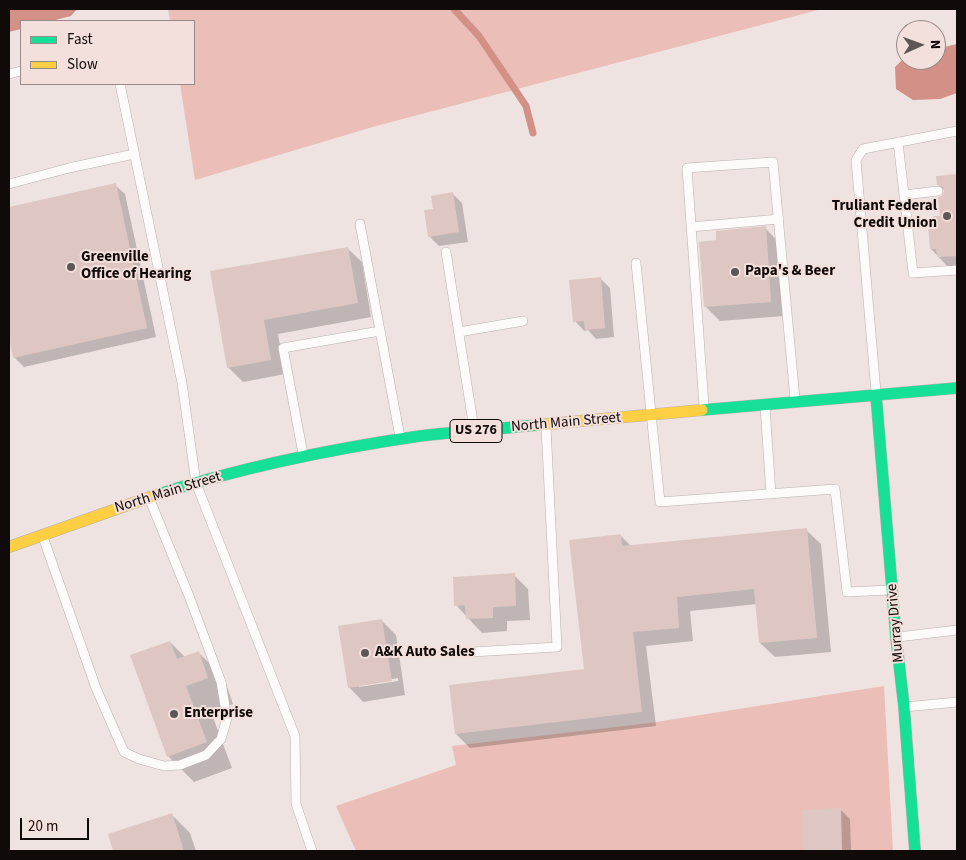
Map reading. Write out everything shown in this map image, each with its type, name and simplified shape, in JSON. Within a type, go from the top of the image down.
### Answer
[{"type":"main road","name":"North Main Street","points":[[10,544],[42,535],[149,497],[210,479],[303,457],[421,436],[957,388]]},
{"type":"main road","name":"Murray Drive","points":[[876,394],[915,851]]},
{"type":"lane","points":[[120,85],[182,383],[196,483],[294,736],[296,804],[312,851]]},
{"type":"lane","points":[[876,394],[856,160],[863,148],[957,131]]},
{"type":"lane","points":[[898,142],[913,274],[957,270]]},
{"type":"lane","points":[[9,184],[69,168],[134,154]]},
{"type":"lane","points":[[704,410],[687,168],[773,162],[796,402]]},
{"type":"lane","points":[[904,195],[938,191]]},
{"type":"lane","points":[[691,227],[779,219]]},
{"type":"lane","points":[[360,224],[400,440]]},
{"type":"lane","points":[[446,252],[474,431]]},
{"type":"lane","points":[[636,263],[660,502],[834,489],[847,592],[892,590]]},
{"type":"lane","points":[[459,332],[524,321]]},
{"type":"lane","points":[[303,457],[282,348],[380,331]]},
{"type":"lane","points":[[764,405],[771,494]]},
{"type":"lane","points":[[472,652],[557,647],[546,424]]},
{"type":"lane","points":[[42,535],[96,688],[124,752],[139,759],[164,766],[180,765],[206,755],[221,738],[228,718],[221,682],[206,640],[149,497]]},
{"type":"lane","points":[[896,637],[957,630]]},
{"type":"lane","points":[[904,707],[957,702]]},
{"type":"shaded area","points":[[9,9],[77,9],[71,16],[55,20],[20,20],[20,29],[9,32]]},
{"type":"shaded area","points":[[168,9],[822,9],[376,126],[195,180],[180,85],[195,85],[195,20],[170,20]]},
{"type":"shaded area","points":[[957,44],[957,93],[940,99],[913,100],[896,89],[895,67],[896,66],[896,70],[946,70],[946,47]]},
{"type":"shaded area","points":[[884,686],[893,851],[356,851],[336,806],[456,765],[452,746],[650,723]]},
{"type":"building","name":"Truliant Federal Credit Union","points":[[957,174],[957,256],[937,257],[936,249],[930,249],[928,225],[934,225],[933,216],[940,216],[938,197],[942,196],[944,191],[943,187],[937,185],[936,176]]},
{"type":"building","name":"Greenville Office of Hearing","points":[[116,183],[147,328],[13,358],[9,337],[9,207]]},
{"type":"building","points":[[453,192],[459,232],[428,237],[424,210],[433,209],[431,196]]},
{"type":"building","name":"Papa's & Beer","points":[[766,226],[771,302],[704,307],[699,242],[716,240],[716,231]]},
{"type":"building","points":[[348,247],[358,303],[264,320],[271,360],[227,368],[210,271]]},
{"type":"building","points":[[601,277],[605,328],[585,330],[584,321],[573,322],[569,280]]},
{"type":"building","points":[[807,528],[817,638],[759,643],[754,589],[677,597],[679,628],[633,632],[642,712],[455,734],[449,685],[584,669],[569,540],[621,534],[622,546]]},
{"type":"building","points":[[515,573],[516,606],[493,607],[493,618],[466,619],[465,605],[454,606],[453,577]]},
{"type":"building","name":"A&K Auto Sales","points":[[382,619],[392,681],[348,688],[338,626]]},
{"type":"building","name":"Enterprise","points":[[170,641],[177,659],[199,651],[208,678],[186,686],[207,742],[167,757],[130,655]]},
{"type":"building","points":[[841,808],[842,851],[803,851],[802,810]]},
{"type":"building","points":[[172,813],[184,851],[113,851],[108,834]]},
{"type":"waterway","points":[[454,9],[479,36],[526,106],[533,133]]},
{"type":"traffic: fast","points":[[702,410],[957,388]]},
{"type":"traffic: fast","points":[[876,395],[915,851]]},
{"type":"traffic: fast","points":[[156,495],[254,467],[353,447],[435,434],[537,425]]},
{"type":"traffic: slow","points":[[537,425],[702,410]]},
{"type":"traffic: slow","points":[[9,547],[156,495]]},
{"type":"place","name":"Truliant Federal Credit Union","points":[[947,216]]},
{"type":"place","name":"Greenville Office of Hearing","points":[[71,267]]},
{"type":"place","name":"Papa's & Beer","points":[[735,272]]},
{"type":"place","name":"A&K Auto Sales","points":[[365,653]]},
{"type":"place","name":"Enterprise","points":[[174,714]]}]
